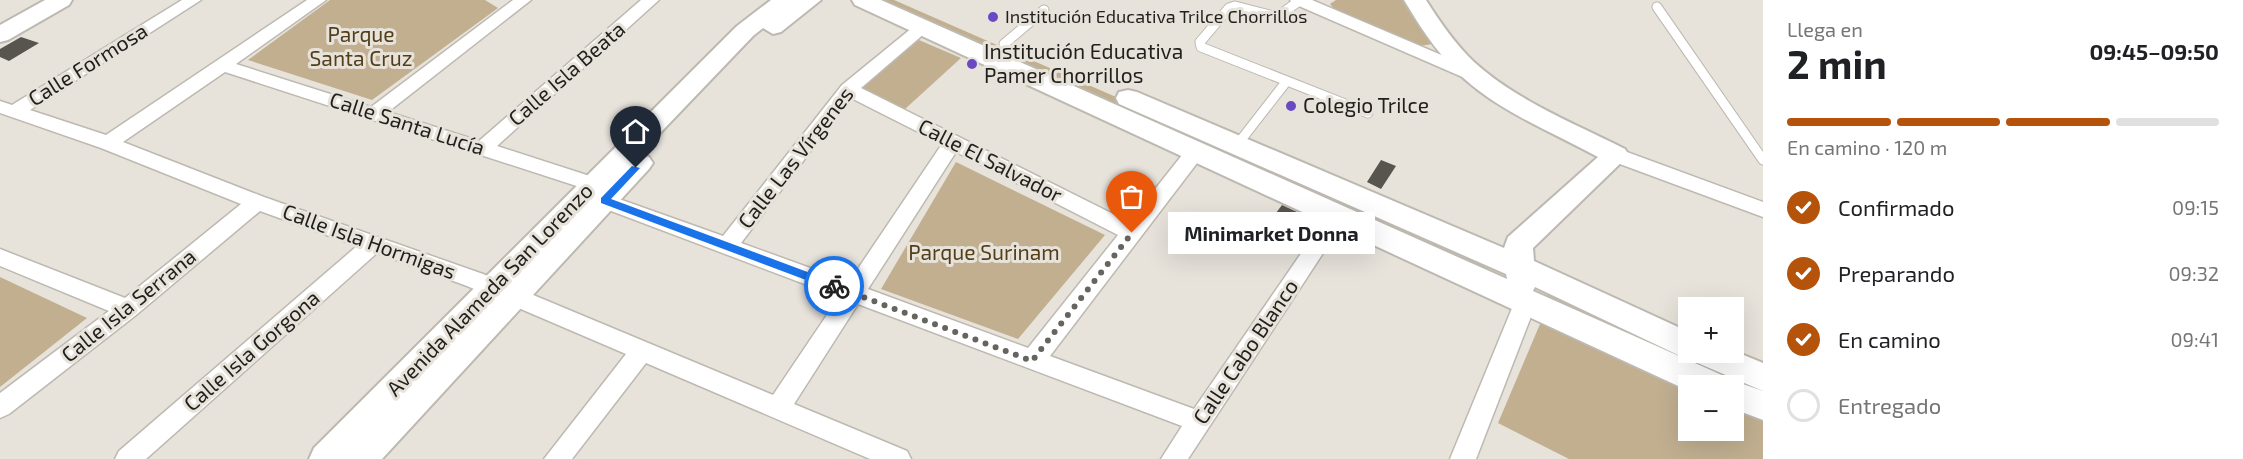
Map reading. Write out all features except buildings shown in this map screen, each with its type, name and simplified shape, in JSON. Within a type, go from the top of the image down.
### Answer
[{"type":"main road","points":[[0,17],[31,0]]},
{"type":"main road","points":[[0,35],[62,0]]},
{"type":"main road","name":"Avenida Alameda San Lorenzo","points":[[358,459],[504,292],[745,31],[785,0]]},
{"type":"main road","name":"Avenida Alameda San Lorenzo","points":[[598,192],[759,38],[810,0]]},
{"type":"main road","points":[[863,0],[1688,375]]},
{"type":"main road","points":[[902,0],[1519,267],[1678,341]]},
{"type":"main road","points":[[1415,0],[1440,37],[1476,76],[1533,111],[1616,155],[1518,244],[1519,267],[1526,302]]},
{"type":"main road","name":"Avenida Alameda San Lorenzo","points":[[326,459],[504,292]]},
{"type":"main road","points":[[1731,363],[1763,376]]},
{"type":"main road","points":[[1744,399],[1763,406]]},
{"type":"street","name":"Calle Formosa","points":[[7,110],[193,0]]},
{"type":"street","points":[[108,143],[318,0]]},
{"type":"street","name":"Calle Isla Beata","points":[[483,148],[651,0]]},
{"type":"street","points":[[1298,0],[1304,0]]},
{"type":"street","points":[[1298,0],[1476,76]]},
{"type":"street","points":[[375,113],[517,1]]},
{"type":"street","name":"Calle Las Vírgenes","points":[[727,246],[848,89],[924,27]]},
{"type":"street","name":"Calle Santa Lucía","points":[[222,65],[483,148],[598,192],[727,246],[1032,361],[1198,420]]},
{"type":"street","name":"Calle El Salvador","points":[[848,89],[1132,233]]},
{"type":"street","name":"Calle Isla Hormigas","points":[[7,110],[108,143],[257,202],[375,243],[504,292],[898,459]]},
{"type":"street","points":[[778,408],[953,142]]},
{"type":"street","points":[[1032,361],[1197,150]]},
{"type":"street","points":[[1616,155],[1763,210]]},
{"type":"street","name":"Calle Isla Serrana","points":[[0,407],[128,309],[257,202]]},
{"type":"street","name":"Calle Cabo Blanco","points":[[1174,459],[1198,420],[1338,215]]},
{"type":"street","name":"Calle Isla Gorgona","points":[[128,459],[375,243]]},
{"type":"street","points":[[0,257],[128,309]]},
{"type":"street","points":[[1463,459],[1526,302]]},
{"type":"street","points":[[557,459],[642,351]]},
{"type":"lane","points":[[1298,0],[1277,17],[1235,6],[1229,8],[1200,42],[1201,47],[1208,52],[1368,113]]},
{"type":"lane","points":[[1657,7],[1763,160]]},
{"type":"lane","points":[[1004,44],[1044,10]]},
{"type":"lane","points":[[1237,145],[1286,82]]},
{"type":"green space","name":"Parque Santa Cruz","points":[[330,0],[485,0],[498,8],[372,100],[248,60]]},
{"type":"green space","points":[[871,0],[894,0],[1491,261],[1485,273]]},
{"type":"green space","points":[[1336,0],[1408,0],[1432,44],[1420,46],[1336,11],[1330,4]]},
{"type":"green space","points":[[919,40],[961,58],[905,109],[861,88]]},
{"type":"green space","name":"Parque Surinam","points":[[956,162],[1105,235],[1018,339],[881,289]]},
{"type":"green space","points":[[0,277],[87,318],[0,387]]},
{"type":"green space","points":[[1550,289],[1678,347],[1678,357],[1547,299]]},
{"type":"green space","points":[[1543,317],[1678,381],[1678,441],[1744,441],[1744,406],[1763,414],[1763,459],[1569,459],[1498,423]]},
{"type":"green space","points":[[1691,363],[1710,363],[1733,375],[1718,375]]},
{"type":"green space","points":[[1744,381],[1763,391],[1744,385]]},
{"type":"way so far","points":[[834,286],[1032,361],[1132,233]]},
{"type":"place","name":"Institución Educativa Trilce Chorrillos","points":[[993,17]]},
{"type":"place","name":"Institución Educativa Pamer Chorrillos","points":[[972,64]]},
{"type":"place","name":"Colegio Trilce","points":[[1291,106]]},
{"type":"place","name":"Minimarket Donna","points":[[1132,233]]},
{"type":"route","points":[[636,168],[605,201],[834,286]]}]
